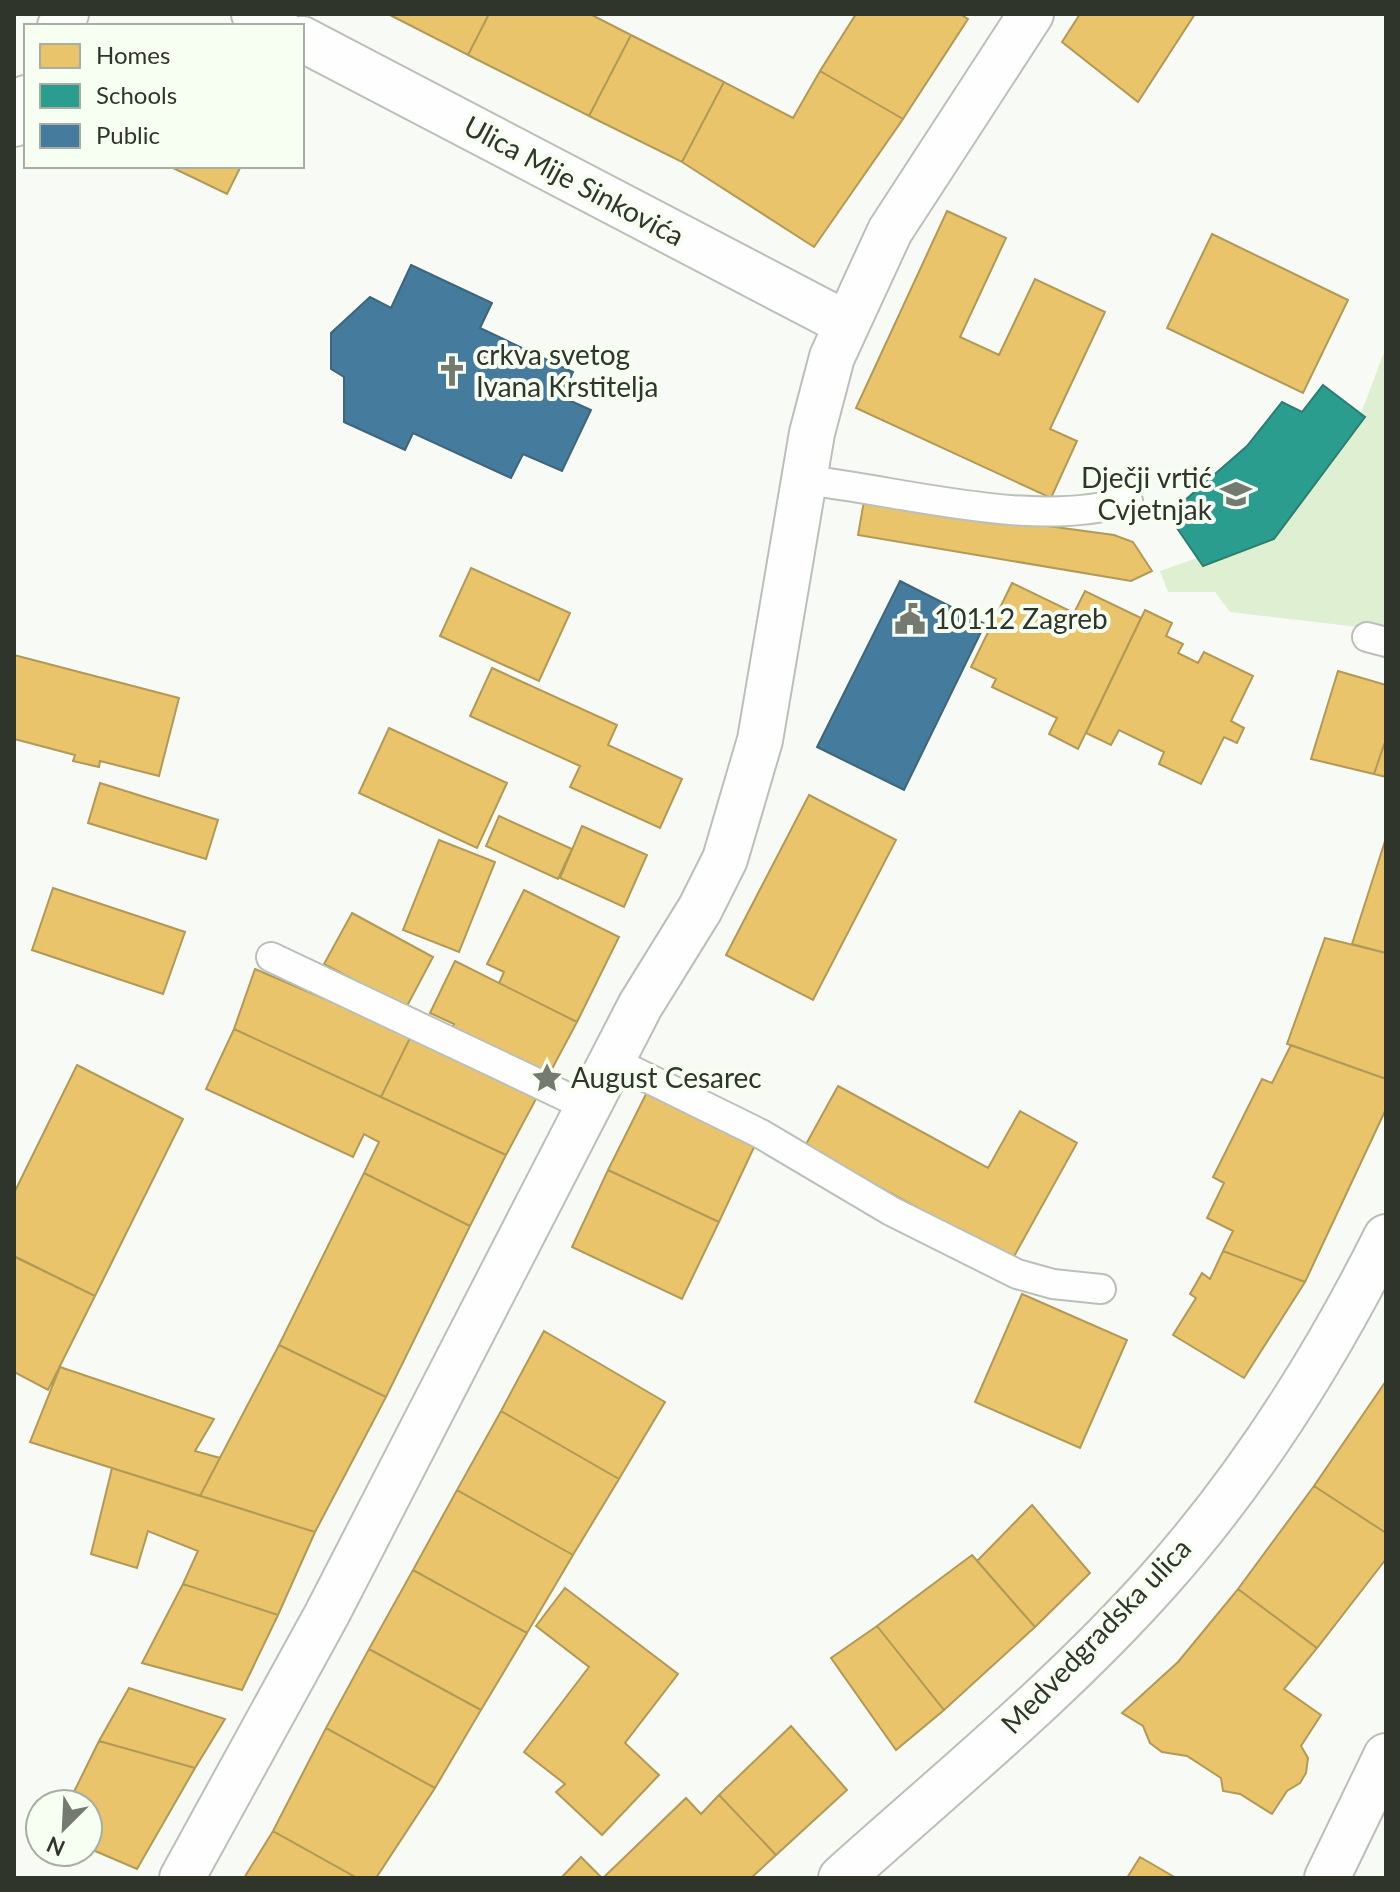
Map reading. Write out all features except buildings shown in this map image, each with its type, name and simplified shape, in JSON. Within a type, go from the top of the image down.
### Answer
[{"type":"street","points":[[254,14],[273,24]]},
{"type":"street","points":[[182,1878],[327,1614],[588,1107],[725,859],[740,817],[760,740],[822,390],[845,323],[890,231],[1031,14]]},
{"type":"street","name":"Ulica Mije Sinkovića","points":[[304,40],[845,323]]},
{"type":"street","points":[[14,124],[24,102]]},
{"type":"street","name":"Medvedgradska ulica","points":[[841,1878],[1060,1681],[1159,1580],[1229,1494],[1298,1393],[1350,1308],[1386,1237]]},
{"type":"street","points":[[1327,1878],[1386,1756]]},
{"type":"lane","points":[[805,480],[1024,511],[1098,510],[1128,501]]},
{"type":"lane","points":[[271,957],[588,1107]]},
{"type":"lane","points":[[613,1061],[761,1134],[891,1211],[1017,1274],[1053,1284],[1101,1289]]},
{"type":"green space","points":[[1386,347],[1384,630],[1230,612],[1215,592],[1168,592],[1160,571],[1271,532],[1360,416]]},
{"type":"place","name":"crkva svetog Ivana Krstitelja","points":[[452,371]]},
{"type":"place","name":"Dječji vrtić Cvjetnjak","points":[[1236,494]]},
{"type":"place","name":"10112 Zagreb","points":[[910,619]]},
{"type":"place","name":"August Cesarec","points":[[547,1078]]}]
